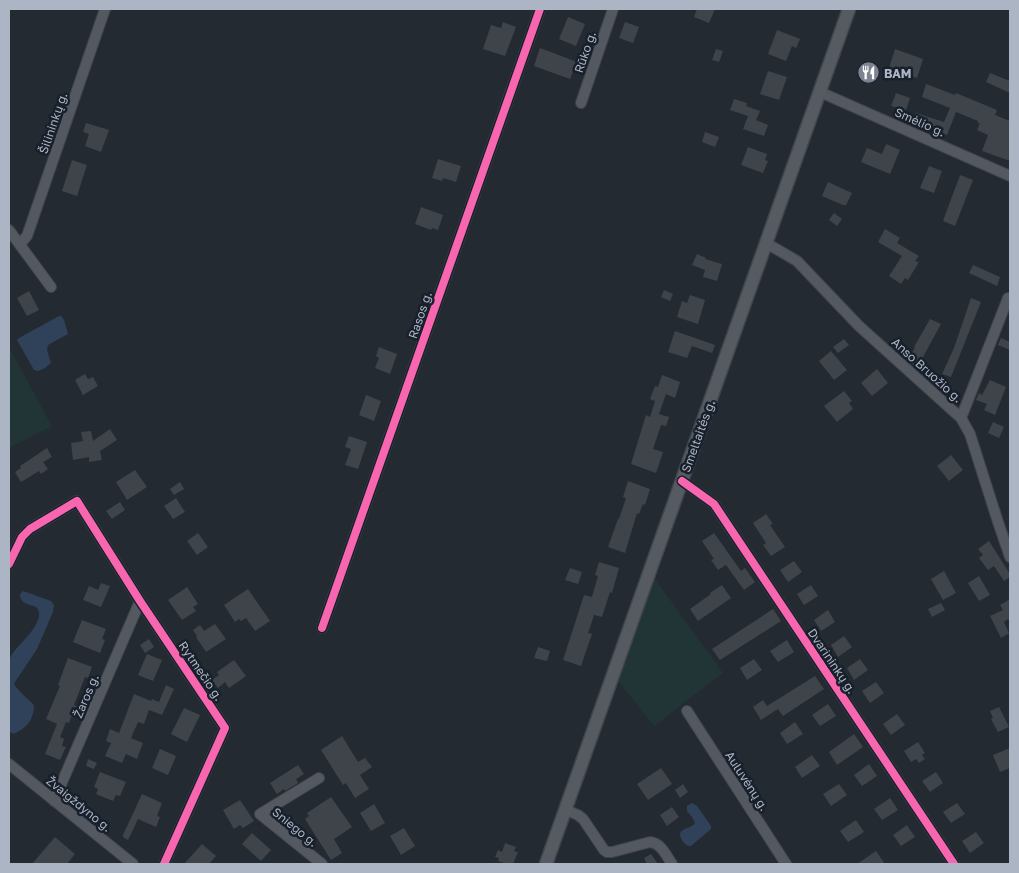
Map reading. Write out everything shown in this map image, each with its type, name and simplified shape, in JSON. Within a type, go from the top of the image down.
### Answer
[{"type":"main road","name":"Smeltaitės g.","points":[[546,864],[849,9]]},
{"type":"street","name":"Šilininkų g.","points":[[20,244],[27,236],[105,9]]},
{"type":"street","name":"Rasos g.","points":[[322,628],[540,9]]},
{"type":"street","name":"Rūko g.","points":[[581,103],[613,9]]},
{"type":"street","name":"Smėlio g.","points":[[820,92],[1010,176]]},
{"type":"street","points":[[9,230],[51,287]]},
{"type":"street","name":"Anso Bruožio g.","points":[[766,243],[797,262],[859,326],[961,418],[970,434],[1010,557]]},
{"type":"street","points":[[961,418],[1008,298]]},
{"type":"street","name":"Dvarininkų g.","points":[[682,481],[714,504],[954,864]]},
{"type":"street","name":"Rytmečio g.","points":[[9,564],[22,537],[30,529],[77,501],[225,728],[164,864]]},
{"type":"street","name":"Žaros g.","points":[[54,801],[140,600]]},
{"type":"street","name":"Auluvėnų g.","points":[[687,711],[786,864]]},
{"type":"street","name":"Žvaigždyno g.","points":[[9,764],[133,864]]},
{"type":"street","name":"Sniego g.","points":[[319,778],[260,814],[322,864]]},
{"type":"street","points":[[566,810],[583,819],[607,852],[654,842],[660,845],[672,864]]},
{"type":"shaded area","points":[[9,347],[52,426],[9,448]]},
{"type":"shaded area","points":[[655,579],[723,673],[654,726],[618,681]]},
{"type":"water","points":[[59,316],[64,320],[68,334],[48,345],[47,350],[51,363],[38,371],[34,370],[17,340]]},
{"type":"water","points":[[23,591],[51,601],[54,605],[53,612],[37,649],[14,684],[34,705],[34,710],[28,723],[13,734],[9,731],[9,662],[13,653],[36,625],[39,613],[36,607],[23,602],[20,594]]},
{"type":"water","points":[[692,803],[697,806],[711,826],[711,829],[689,846],[685,844],[680,834],[695,823],[687,811],[687,806]]},
{"type":"building","points":[[697,9],[715,9],[709,23],[694,17]]},
{"type":"building","points":[[568,17],[585,24],[576,46],[559,39]]},
{"type":"building","points":[[503,22],[516,27],[505,56],[483,49],[491,25],[501,28]]},
{"type":"building","points":[[625,22],[639,27],[633,43],[619,38]]},
{"type":"building","points":[[777,30],[800,39],[796,48],[792,46],[786,61],[768,54]]},
{"type":"building","points":[[540,48],[577,62],[570,79],[534,66]]},
{"type":"building","points":[[716,49],[723,51],[719,62],[712,60]]},
{"type":"building","points":[[895,49],[923,59],[917,78],[889,68]]},
{"type":"building","name":"BAM","points":[[861,65],[877,71],[874,81],[858,76]]},
{"type":"building","points":[[768,71],[787,77],[779,100],[760,94]]},
{"type":"building","points":[[990,73],[1010,81],[1010,93],[986,82]]},
{"type":"building","points":[[926,84],[955,95],[956,93],[997,110],[995,115],[1010,121],[1010,161],[982,151],[988,135],[977,130],[980,123],[978,121],[956,112],[947,135],[913,121],[916,113],[944,122],[950,108],[922,97]]},
{"type":"building","points":[[896,93],[910,98],[906,110],[891,106]]},
{"type":"building","points":[[734,99],[747,103],[746,106],[760,111],[756,120],[768,125],[764,136],[743,129],[748,116],[730,110]]},
{"type":"building","points":[[86,123],[109,130],[101,152],[85,146],[89,134],[83,132]]},
{"type":"building","points":[[705,132],[719,137],[715,147],[702,142]]},
{"type":"building","points":[[886,144],[900,150],[890,174],[861,162],[867,148],[882,154]]},
{"type":"building","points":[[748,147],[767,154],[765,160],[768,161],[763,173],[741,165]]},
{"type":"building","points":[[438,159],[461,166],[456,182],[443,178],[442,181],[432,178]]},
{"type":"building","points":[[72,160],[87,165],[77,196],[62,191]]},
{"type":"building","points":[[929,166],[942,171],[934,193],[920,188]]},
{"type":"building","points":[[960,175],[973,180],[955,226],[943,221]]},
{"type":"building","points":[[828,182],[852,193],[846,205],[822,196]]},
{"type":"building","points":[[421,207],[443,215],[438,230],[432,228],[431,230],[415,224]]},
{"type":"building","points":[[834,213],[842,219],[837,226],[829,220]]},
{"type":"building","points":[[885,229],[900,238],[897,243],[919,256],[915,261],[919,262],[908,280],[905,278],[901,284],[889,276],[902,256],[878,242]]},
{"type":"building","points":[[697,254],[705,259],[722,264],[717,281],[703,277],[705,270],[692,265]]},
{"type":"building","points":[[973,265],[1000,277],[997,286],[969,273]]},
{"type":"building","points":[[664,290],[673,294],[670,301],[661,297]]},
{"type":"building","points":[[29,291],[39,310],[27,316],[17,298]]},
{"type":"building","points":[[690,295],[705,300],[698,324],[677,317],[682,301],[687,303]]},
{"type":"building","points":[[971,298],[981,302],[951,377],[942,374],[954,348]]},
{"type":"building","points":[[930,319],[941,324],[917,368],[907,360]]},
{"type":"building","points":[[675,331],[715,345],[712,353],[692,346],[687,358],[668,352]]},
{"type":"building","points":[[1001,338],[1010,342],[1010,350],[998,345]]},
{"type":"building","points":[[844,339],[849,345],[838,353],[833,347]]},
{"type":"building","points":[[379,347],[397,354],[390,374],[375,368],[379,358],[376,356]]},
{"type":"building","points":[[831,351],[847,370],[834,380],[819,361]]},
{"type":"building","points":[[877,369],[888,383],[872,396],[861,383]]},
{"type":"building","points":[[85,374],[88,379],[93,377],[98,386],[83,395],[75,380]]},
{"type":"building","points":[[662,375],[680,382],[675,398],[666,394],[659,414],[669,417],[666,426],[661,425],[653,449],[663,452],[656,473],[631,464],[646,415],[650,417],[655,401],[650,399],[655,386],[658,387]]},
{"type":"building","points":[[990,380],[1006,387],[995,415],[984,410],[987,404],[976,400],[979,393],[982,395]]},
{"type":"building","points":[[844,391],[852,401],[849,403],[853,409],[837,422],[824,406]]},
{"type":"building","points":[[366,395],[381,401],[374,421],[359,415]]},
{"type":"building","points":[[993,422],[1004,427],[999,438],[988,433]]},
{"type":"building","points":[[110,429],[117,440],[100,451],[102,460],[89,462],[89,457],[73,460],[71,443],[83,441],[81,432],[91,431],[93,441]]},
{"type":"building","points":[[349,436],[367,442],[358,469],[345,465],[351,449],[345,447]]},
{"type":"building","points":[[47,448],[52,457],[43,462],[48,469],[41,474],[39,471],[21,482],[15,472],[21,468],[20,466]]},
{"type":"building","points":[[951,455],[963,470],[949,481],[937,466]]},
{"type":"building","points":[[135,470],[147,487],[127,500],[116,482]]},
{"type":"building","points":[[628,481],[650,489],[645,505],[643,504],[639,514],[637,513],[625,553],[608,547],[626,498],[623,497]]},
{"type":"building","points":[[180,482],[184,489],[174,495],[170,489]]},
{"type":"building","points":[[176,498],[185,512],[173,519],[164,506]]},
{"type":"building","points":[[120,502],[125,510],[112,519],[106,511]]},
{"type":"building","points":[[766,514],[773,524],[770,525],[785,547],[771,556],[763,545],[766,543],[753,523]]},
{"type":"building","points":[[198,533],[208,547],[197,555],[187,541]]},
{"type":"building","points":[[714,533],[741,571],[745,568],[755,582],[744,590],[726,565],[718,570],[711,560],[714,559],[702,541]]},
{"type":"building","points":[[989,541],[1010,574],[1010,577],[1004,581],[994,566],[988,570],[979,558],[983,555],[978,549]]},
{"type":"building","points":[[794,561],[802,572],[788,582],[780,570]]},
{"type":"building","points":[[599,562],[619,568],[612,593],[610,592],[602,617],[594,615],[588,633],[592,634],[581,666],[563,660],[584,595],[592,597],[598,576],[595,575]]},
{"type":"building","points":[[570,568],[582,572],[578,584],[565,580]]},
{"type":"building","points":[[944,571],[956,593],[943,600],[931,579]]},
{"type":"building","points":[[979,576],[990,595],[979,601],[968,583]]},
{"type":"building","points":[[101,583],[110,586],[101,607],[83,600],[89,586],[98,590]]},
{"type":"building","points":[[722,585],[731,598],[698,621],[690,609]]},
{"type":"building","points":[[811,585],[818,596],[804,605],[797,594]]},
{"type":"building","points":[[187,587],[198,604],[193,607],[196,611],[182,620],[168,600]]},
{"type":"building","points":[[248,589],[270,621],[255,631],[246,618],[235,622],[224,605]]},
{"type":"building","points":[[1010,599],[1010,622],[1008,619],[1004,622],[1009,633],[1001,638],[990,616],[1003,610],[1000,605]]},
{"type":"building","points":[[941,603],[945,610],[932,617],[928,609]]},
{"type":"building","points":[[773,609],[781,621],[720,660],[712,649]]},
{"type":"building","points":[[828,610],[835,622],[821,631],[814,620]]},
{"type":"building","points":[[82,620],[106,629],[102,639],[105,640],[100,653],[73,642]]},
{"type":"building","points":[[215,624],[226,639],[206,652],[193,630],[200,625],[204,631]]},
{"type":"building","points":[[844,636],[852,647],[838,657],[831,645]]},
{"type":"building","points":[[149,639],[154,647],[145,653],[140,645]]},
{"type":"building","points":[[787,640],[794,652],[778,662],[770,651]]},
{"type":"building","points":[[538,647],[550,651],[547,661],[534,658]]},
{"type":"building","points":[[147,654],[162,660],[153,681],[138,675]]},
{"type":"building","points":[[68,658],[92,667],[88,678],[85,677],[74,705],[78,707],[73,718],[71,717],[69,723],[66,722],[60,737],[64,739],[62,746],[66,747],[60,760],[45,754],[57,724],[46,719],[60,686],[58,685]]},
{"type":"building","points":[[754,659],[762,670],[747,680],[740,668]]},
{"type":"building","points":[[860,659],[868,670],[854,680],[847,668]]},
{"type":"building","points":[[234,660],[246,676],[229,688],[225,682],[218,688],[212,680],[219,675],[217,672]]},
{"type":"building","points":[[815,676],[824,689],[783,716],[778,709],[761,720],[753,707],[763,700],[767,706]]},
{"type":"building","points":[[876,682],[884,693],[870,703],[862,691]]},
{"type":"building","points":[[166,685],[174,689],[162,715],[149,710],[144,724],[138,722],[131,738],[143,743],[137,759],[126,754],[122,763],[105,756],[111,743],[106,741],[110,729],[119,733],[134,694],[159,702]]},
{"type":"building","points":[[828,704],[836,716],[820,726],[812,715]]},
{"type":"building","points":[[999,707],[1009,727],[998,732],[991,719],[993,718],[990,711]]},
{"type":"building","points":[[184,708],[200,715],[187,742],[171,734]]},
{"type":"building","points":[[897,714],[905,725],[891,735],[883,724]]},
{"type":"building","points":[[795,722],[803,734],[787,744],[780,733]]},
{"type":"building","points":[[854,734],[863,747],[837,765],[829,752]]},
{"type":"building","points":[[342,736],[358,762],[365,758],[372,767],[360,775],[369,789],[355,798],[346,783],[343,785],[321,750]]},
{"type":"building","points":[[918,742],[925,753],[922,755],[925,759],[919,763],[916,759],[911,762],[904,751]]},
{"type":"building","points":[[1010,748],[1010,768],[1000,772],[993,755]]},
{"type":"building","points":[[160,749],[176,756],[168,775],[152,768]]},
{"type":"building","points":[[812,755],[820,766],[802,778],[795,767]]},
{"type":"building","points":[[88,759],[97,763],[94,769],[86,766]]},
{"type":"building","points":[[869,764],[877,776],[862,786],[854,775]]},
{"type":"building","points":[[298,765],[304,774],[296,779],[298,783],[277,794],[270,783]]},
{"type":"building","points":[[661,768],[672,784],[648,800],[637,784]]},
{"type":"building","points":[[100,772],[126,782],[120,796],[116,795],[113,801],[96,794],[98,789],[94,787]]},
{"type":"building","points":[[936,772],[943,783],[930,792],[922,781]]},
{"type":"building","points":[[683,784],[688,792],[680,798],[675,790]]},
{"type":"building","points":[[839,784],[847,795],[831,806],[823,794]]},
{"type":"building","points":[[142,794],[162,803],[157,816],[160,817],[156,827],[138,819],[128,840],[123,835]]},
{"type":"building","points":[[331,797],[352,827],[334,839],[342,853],[331,860],[305,819],[309,816],[307,813]]},
{"type":"building","points":[[890,798],[898,810],[882,820],[874,809]]},
{"type":"building","points":[[240,800],[254,821],[243,828],[240,825],[234,829],[223,810]]},
{"type":"building","points":[[957,803],[965,814],[951,823],[943,812]]},
{"type":"building","points":[[374,804],[385,823],[371,831],[360,813]]},
{"type":"building","points":[[672,807],[679,817],[667,826],[660,815]]},
{"type":"building","points":[[856,820],[864,832],[848,842],[840,831]]},
{"type":"building","points":[[907,825],[915,837],[901,846],[893,835]]},
{"type":"building","points":[[404,828],[415,846],[401,855],[390,836]]},
{"type":"building","points":[[976,832],[984,843],[970,853],[962,841]]},
{"type":"building","points":[[252,833],[271,850],[261,861],[242,844]]},
{"type":"building","points":[[55,837],[75,854],[67,864],[32,864]]},
{"type":"building","points":[[505,843],[516,847],[514,851],[518,852],[513,864],[498,861],[499,858],[495,857],[498,850],[502,852]]},
{"type":"building","points":[[202,844],[216,856],[209,864],[184,864]]},
{"type":"building","points":[[876,851],[885,864],[857,864]]},
{"type":"building","points":[[651,854],[658,864],[647,864],[644,858]]},
{"type":"cycle path","points":[[322,628],[540,9]]},
{"type":"cycle path","points":[[682,481],[714,504],[954,864]]},
{"type":"cycle path","points":[[9,564],[22,537],[30,529],[77,501],[140,601],[225,728],[164,864]]},
{"type":"place","name":"BAM","points":[[868,73]]}]
